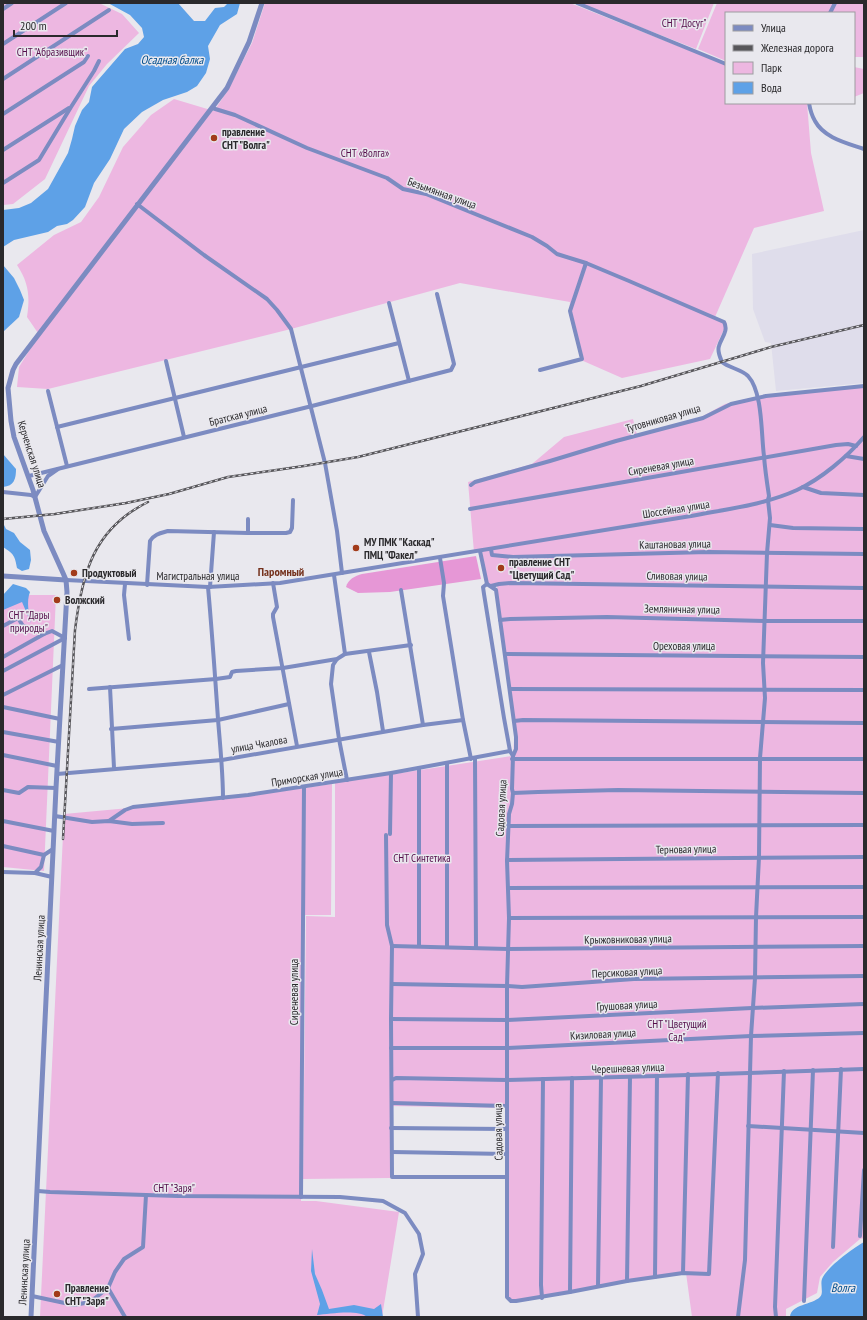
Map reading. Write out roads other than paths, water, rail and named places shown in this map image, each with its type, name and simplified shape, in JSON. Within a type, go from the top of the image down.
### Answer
[{"type":"street","points":[[3,9],[12,3]]},
{"type":"street","points":[[3,44],[66,3]]},
{"type":"street","name":"Керченская улица","points":[[66,580],[44,531],[29,476],[14,437],[8,388],[13,370],[137,204],[227,88],[249,42],[262,3]]},
{"type":"street","points":[[577,3],[725,64]]},
{"type":"street","points":[[830,12],[835,3]]},
{"type":"street","points":[[3,79],[109,10]]},
{"type":"street","points":[[3,114],[84,62],[88,56]]},
{"type":"street","points":[[3,183],[39,160],[99,61]]},
{"type":"street","points":[[809,104],[814,121],[822,131],[836,139],[864,150]]},
{"type":"street","points":[[3,150],[71,107]]},
{"type":"street","name":"Безымянная улица","points":[[212,108],[235,115],[307,148],[386,178],[403,189],[426,194],[532,237],[554,252],[586,263],[681,302],[724,322],[726,327],[718,349],[722,362],[749,377],[758,397]]},
{"type":"street","points":[[137,204],[204,255],[268,299],[291,329],[312,406],[331,492],[342,573]]},
{"type":"street","points":[[540,370],[582,358],[570,311],[586,263]]},
{"type":"street","name":"Братская улица","points":[[29,476],[312,406],[450,370],[454,364],[437,294]]},
{"type":"street","points":[[389,303],[409,380]]},
{"type":"street","points":[[57,427],[399,343]]},
{"type":"street","points":[[166,361],[184,437]]},
{"type":"street","name":"Тутовниковая улица","points":[[471,485],[475,482],[616,441],[703,418],[731,404],[758,397],[864,386]]},
{"type":"street","points":[[48,391],[67,466]]},
{"type":"street","points":[[738,1317],[744,1260],[752,1008],[755,978],[759,857],[761,791],[760,758],[765,690],[763,679],[767,553],[770,526],[769,496],[758,397]]},
{"type":"street","name":"Шоссейная улица","points":[[471,552],[691,516],[768,500],[788,494],[803,487],[833,467],[864,437]]},
{"type":"street","name":"Сиреневая улица","points":[[470,509],[836,445],[848,444],[856,446]]},
{"type":"street","points":[[846,456],[864,459]]},
{"type":"street","points":[[3,492],[31,495],[35,497],[48,476],[59,468]]},
{"type":"street","points":[[803,487],[821,493],[864,495]]},
{"type":"street","points":[[147,585],[150,541],[152,537],[168,531],[286,534],[290,532],[292,528],[293,500]]},
{"type":"street","points":[[248,519],[248,533]]},
{"type":"street","points":[[770,526],[793,528],[864,529]]},
{"type":"street","points":[[214,532],[209,587],[222,760],[223,798]]},
{"type":"street","name":"Каштановая улица","points":[[491,549],[492,555],[513,557],[708,552],[864,554]]},
{"type":"street","points":[[480,551],[489,585],[496,590],[514,721],[516,745],[512,757]]},
{"type":"street","name":"Магистральная улица","points":[[66,580],[209,587],[273,583],[334,575],[471,552]]},
{"type":"street","points":[[440,558],[444,584],[443,596],[463,720],[473,759],[476,948]]},
{"type":"street","points":[[334,575],[345,654]]},
{"type":"street","points":[[3,576],[66,580]]},
{"type":"street","name":"Ленинская улица","points":[[32,1317],[57,766],[65,638],[67,592],[66,580]]},
{"type":"street","points":[[273,583],[277,607],[273,617],[297,746]]},
{"type":"street","name":"Сливовая улица","points":[[489,585],[510,583],[864,588]]},
{"type":"street","points":[[125,584],[124,595],[129,639]]},
{"type":"street","points":[[489,585],[483,586],[484,594],[504,718],[512,757]]},
{"type":"street","points":[[401,590],[423,724]]},
{"type":"street","name":"Земляничная улица","points":[[500,620],[510,618],[607,617],[765,621],[864,621]]},
{"type":"street","points":[[3,626],[18,618],[23,626],[39,630],[44,634]]},
{"type":"street","points":[[3,657],[52,631],[65,638]]},
{"type":"street","points":[[3,671],[65,638]]},
{"type":"street","points":[[89,688],[216,679],[230,677],[232,672],[236,671],[283,668],[337,659],[345,654],[369,652],[411,645]]},
{"type":"street","points":[[369,652],[383,731]]},
{"type":"street","name":"Ореховая улица","points":[[505,654],[864,657]]},
{"type":"street","points":[[337,659],[333,666],[331,684],[347,780]]},
{"type":"street","points":[[3,695],[63,665]]},
{"type":"street","points":[[110,687],[114,768]]},
{"type":"street","points":[[510,689],[864,690]]},
{"type":"street","points":[[111,729],[218,720],[289,704]]},
{"type":"street","points":[[3,707],[60,719]]},
{"type":"street","name":"улица Чкалова","points":[[57,774],[222,760],[423,724],[463,720]]},
{"type":"street","points":[[514,721],[864,723]]},
{"type":"street","points":[[3,732],[59,742]]},
{"type":"street","points":[[3,755],[57,766]]},
{"type":"street","name":"Приморская улица","points":[[109,821],[125,810],[133,807],[223,798],[304,787],[391,774],[473,759],[512,757],[864,759]]},
{"type":"street","name":"Садовая улица","points":[[512,757],[513,793],[508,826],[509,918],[506,1080],[508,1297],[511,1301],[542,1298],[598,1286],[683,1273],[709,1274],[718,1073]]},
{"type":"street","points":[[447,763],[447,947]]},
{"type":"street","points":[[419,768],[419,946]]},
{"type":"street","points":[[391,774],[388,835],[387,924],[392,946],[392,1177],[507,1177]]},
{"type":"street","points":[[3,790],[19,793],[28,787],[56,788]]},
{"type":"street","name":"Сиреневая улица","points":[[301,1197],[304,787]]},
{"type":"street","points":[[513,793],[618,790],[864,793]]},
{"type":"street","points":[[55,816],[92,822],[109,821],[132,824],[163,823]]},
{"type":"street","points":[[3,820],[54,831]]},
{"type":"street","points":[[508,826],[864,825]]},
{"type":"street","points":[[3,846],[44,856]]},
{"type":"street","points":[[35,874],[41,867],[44,856],[53,849]]},
{"type":"street","name":"Терновая улица","points":[[508,860],[864,857]]},
{"type":"street","points":[[3,872],[52,876]]},
{"type":"street","points":[[508,888],[864,888]]},
{"type":"street","points":[[509,918],[864,917]]},
{"type":"street","name":"Крыжовниковая улица","points":[[392,946],[508,949],[864,946]]},
{"type":"street","name":"Персиковая улица","points":[[392,984],[522,987],[634,979],[864,976]]},
{"type":"street","name":"Грушовая улица","points":[[391,1019],[507,1020],[864,1004]]},
{"type":"street","name":"Кизиловая улица","points":[[391,1048],[507,1048],[751,1036],[864,1033]]},
{"type":"street","points":[[833,1247],[841,1069]]},
{"type":"street","name":"Черешневая улица","points":[[392,1080],[396,1078],[506,1080],[601,1078],[864,1069]]},
{"type":"street","points":[[804,1301],[813,1070]]},
{"type":"street","points":[[776,1317],[775,1307],[784,1071]]},
{"type":"street","points":[[683,1273],[688,1074]]},
{"type":"street","points":[[655,1277],[657,1076]]},
{"type":"street","points":[[627,1281],[630,1077]]},
{"type":"street","points":[[570,1292],[572,1078]]},
{"type":"street","points":[[598,1286],[601,1078]]},
{"type":"street","points":[[542,1298],[543,1079]]},
{"type":"street","points":[[392,1103],[506,1106]]},
{"type":"street","points":[[748,1126],[864,1133]]},
{"type":"street","points":[[391,1128],[506,1129]]},
{"type":"street","points":[[392,1152],[507,1154]]},
{"type":"street","points":[[860,1236],[864,1170]]},
{"type":"street","points":[[38,1191],[146,1195],[340,1197],[384,1201],[405,1213],[419,1234],[423,1254],[415,1274],[418,1317]]},
{"type":"street","points":[[32,1296],[74,1304],[90,1302],[108,1288],[115,1272],[124,1259],[143,1247],[146,1195]]},
{"type":"street","points":[[108,1288],[125,1317]]},
{"type":"water","name":"Осадная балка","points":[[108,3],[178,3],[194,21],[205,21],[215,8],[224,7],[228,3],[240,3],[237,14],[220,25],[208,46],[210,59],[206,73],[197,86],[187,92],[163,100],[142,112],[124,129],[110,159],[94,183],[85,207],[73,220],[67,224],[57,226],[48,232],[14,240],[3,247],[3,210],[19,208],[31,203],[48,189],[68,153],[75,126],[82,110],[89,102],[92,87],[125,49],[138,44],[144,37],[142,28],[130,15]]},
{"type":"water","points":[[3,265],[14,278],[24,300],[19,317],[3,332]]},
{"type":"water","points":[[3,454],[16,469],[16,476],[12,484],[3,487]]},
{"type":"water","points":[[3,525],[6,529],[14,533],[20,542],[30,550],[31,560],[29,569],[22,571],[17,568],[16,561],[13,556],[3,547]]},
{"type":"water","points":[[13,584],[26,588],[30,592],[28,604],[31,623],[22,602],[3,610],[3,595]]},
{"type":"water","name":"Волга","points":[[864,1242],[864,1317],[790,1317],[791,1313],[798,1307],[820,1297],[822,1293],[822,1279],[829,1269]]},
{"type":"water","points":[[312,1249],[315,1274],[329,1309],[354,1305],[374,1309],[381,1304],[383,1317],[367,1317],[357,1313],[317,1315],[320,1304],[311,1271]]},
{"type":"railway","points":[[3,519],[55,514],[126,503],[169,494],[228,477],[358,457],[641,386],[771,347],[864,325]]},
{"type":"railway","points":[[63,839],[75,630],[82,590],[94,555],[103,540],[114,526],[129,513],[148,502]]},
{"type":"place","name":"правление СНТ \"Волга\"","points":[[214,138]]},
{"type":"place","name":"МУ ПМК \"Каскад\" ПМЦ \"Факел\"","points":[[356,548]]},
{"type":"place","name":"правление СНТ \"Цветущий Сад\"","points":[[501,568]]},
{"type":"place","name":"Продуктовый","points":[[74,573]]},
{"type":"place","name":"Волжский","points":[[57,600]]},
{"type":"place","name":"Правление СНТ \"Заря\"","points":[[57,1294]]},
{"type":"district","name":"Паромный","points":[[281,571]]},
{"type":"park label","name":"СНТ \"Досуг\"","points":[[684,23]]},
{"type":"park label","name":"СНТ \"Абразивщик\"","points":[[52,52]]},
{"type":"park label","name":"СНТ «Волга»","points":[[365,153]]},
{"type":"park label","name":"СНТ \"Дары природы\"","points":[[29,621]]},
{"type":"park label","name":"СНТ Синтетика","points":[[422,858]]},
{"type":"park label","name":"СНТ \"Цветущий Сад\"","points":[[677,1030]]},
{"type":"park label","name":"СНТ \"Заря\"","points":[[174,1188]]}]
